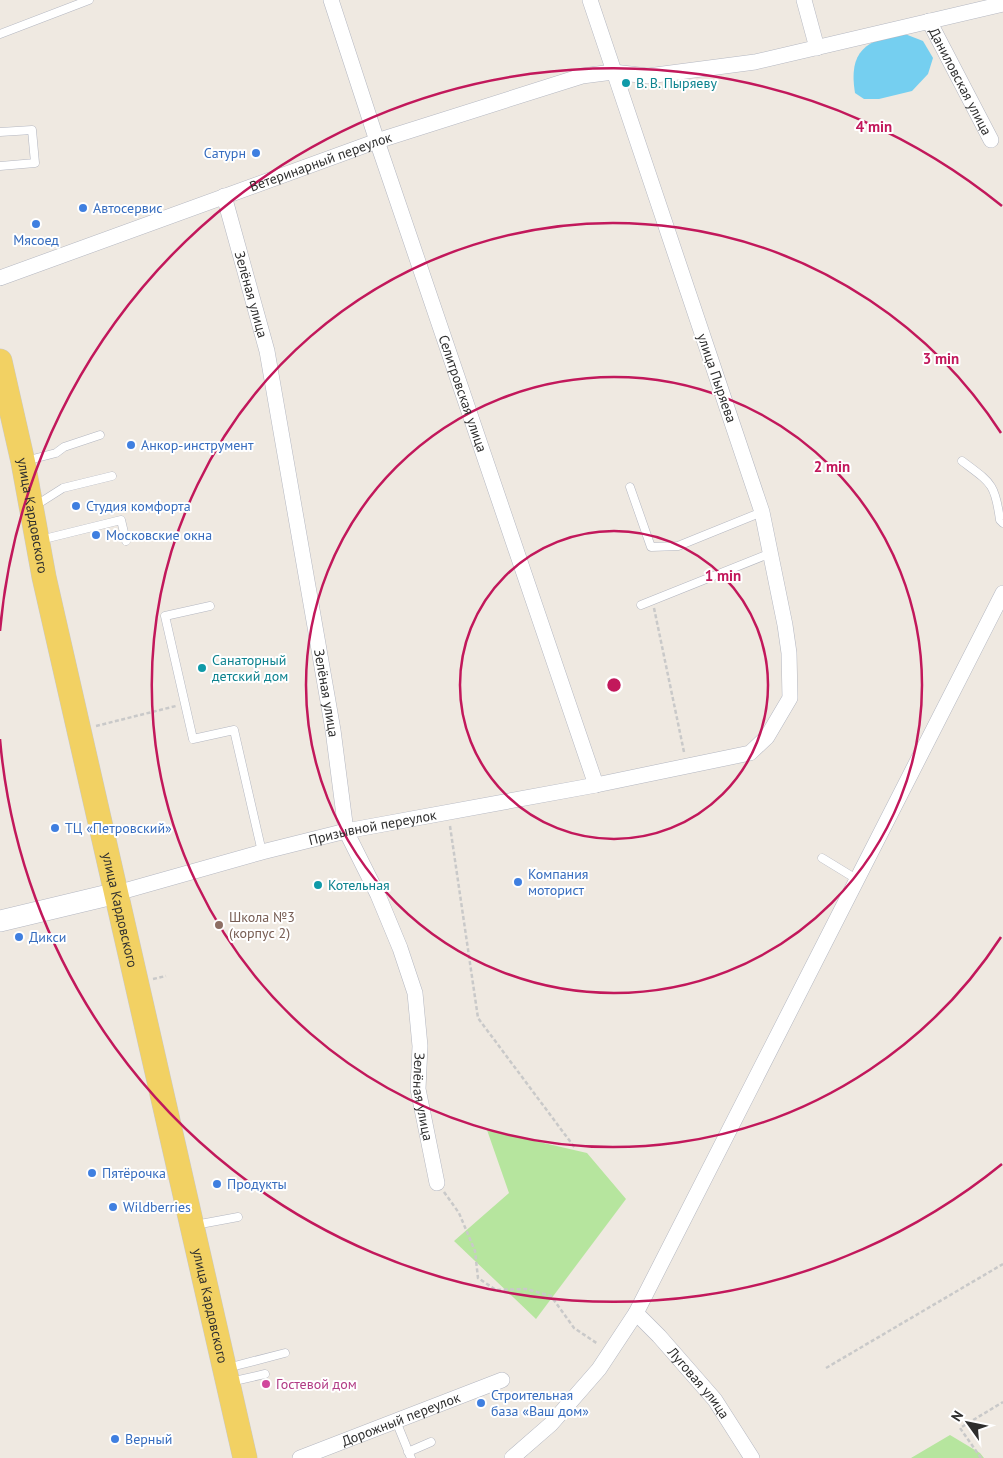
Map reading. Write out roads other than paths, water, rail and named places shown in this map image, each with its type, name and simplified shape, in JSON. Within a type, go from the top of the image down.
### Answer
[{"type":"main road","name":"улица Кардовского","points":[[0,361],[23,462],[103,899],[193,1225],[245,1458]]},
{"type":"street","name":"Селитровская улица","points":[[331,0],[377,141],[596,785]]},
{"type":"street","name":"улица Пыряева","points":[[590,0],[762,512],[771,553],[790,653],[790,698],[767,737],[750,753]]},
{"type":"street","points":[[804,0],[817,48]]},
{"type":"street","name":"Ветеринарный переулок","points":[[0,278],[377,141],[582,76],[614,72],[648,76],[755,62],[1003,4]]},
{"type":"street","name":"Даниловская улица","points":[[929,21],[991,140]]},
{"type":"street","name":"Зелёная улица","points":[[224,196],[267,350],[333,730],[346,831],[378,895],[400,948],[415,993],[420,1046],[418,1089],[437,1183]]},
{"type":"street","points":[[512,1458],[551,1424],[599,1369],[636,1313],[1003,593]]},
{"type":"street","name":"Призывной переулок","points":[[0,921],[103,899],[262,852],[346,831],[596,785],[750,753]]},
{"type":"street","name":"Луговая улица","points":[[636,1313],[659,1336],[715,1400],[752,1458]]},
{"type":"street","name":"Дорожный переулок","points":[[300,1458],[502,1380]]},
{"type":"lane","points":[[0,34],[90,0]]},
{"type":"lane","points":[[0,132],[32,130],[36,162],[0,166]]},
{"type":"lane","points":[[23,462],[56,453],[64,447],[100,435]]},
{"type":"lane","points":[[962,461],[990,482],[997,498],[1000,520],[1003,523]]},
{"type":"lane","points":[[30,504],[41,502],[63,488],[112,476]]},
{"type":"lane","points":[[630,487],[651,546],[678,546],[762,512]]},
{"type":"lane","points":[[38,541],[121,520],[126,541]]},
{"type":"lane","points":[[640,604],[771,553]]},
{"type":"lane","points":[[210,606],[165,616],[193,739],[234,730],[262,852]]},
{"type":"lane","points":[[822,858],[858,880]]},
{"type":"lane","points":[[193,1225],[238,1217]]},
{"type":"lane","points":[[227,1376],[285,1353]]},
{"type":"lane","points":[[227,1376],[265,1374]]},
{"type":"lane","points":[[396,1420],[409,1455],[432,1442]]},
{"type":"water","points":[[905,34],[923,41],[933,58],[928,74],[912,91],[879,99],[864,99],[855,93],[854,67],[857,57],[870,44],[880,39]]},
{"type":"place","name":"В. В. Пыряеву","points":[[626,83]]},
{"type":"place","name":"Сатурн","points":[[256,153]]},
{"type":"place","name":"Автосервис","points":[[83,208]]},
{"type":"place","name":"Мясоед","points":[[36,224]]},
{"type":"place","name":"Анкор-инструмент","points":[[131,445]]},
{"type":"place","name":"Студия комфорта","points":[[76,506]]},
{"type":"place","name":"Московские окна","points":[[96,535]]},
{"type":"place","name":"Санаторный детский дом","points":[[202,668]]},
{"type":"place","name":"ТЦ «Петровский»","points":[[55,828]]},
{"type":"place","name":"Компания моторист","points":[[518,882]]},
{"type":"place","name":"Котельная","points":[[318,885]]},
{"type":"place","name":"Школа №3 (корпус 2)","points":[[219,925]]},
{"type":"place","name":"Дикси","points":[[19,937]]},
{"type":"place","name":"Пятёрочка","points":[[92,1173]]},
{"type":"place","name":"Продукты","points":[[217,1184]]},
{"type":"place","name":"Wildberries","points":[[113,1207]]},
{"type":"place","name":"Гостевой дом","points":[[266,1384]]},
{"type":"place","name":"Строительная база «Ваш дом»","points":[[481,1403]]},
{"type":"place","name":"Верный","points":[[115,1439]]}]
